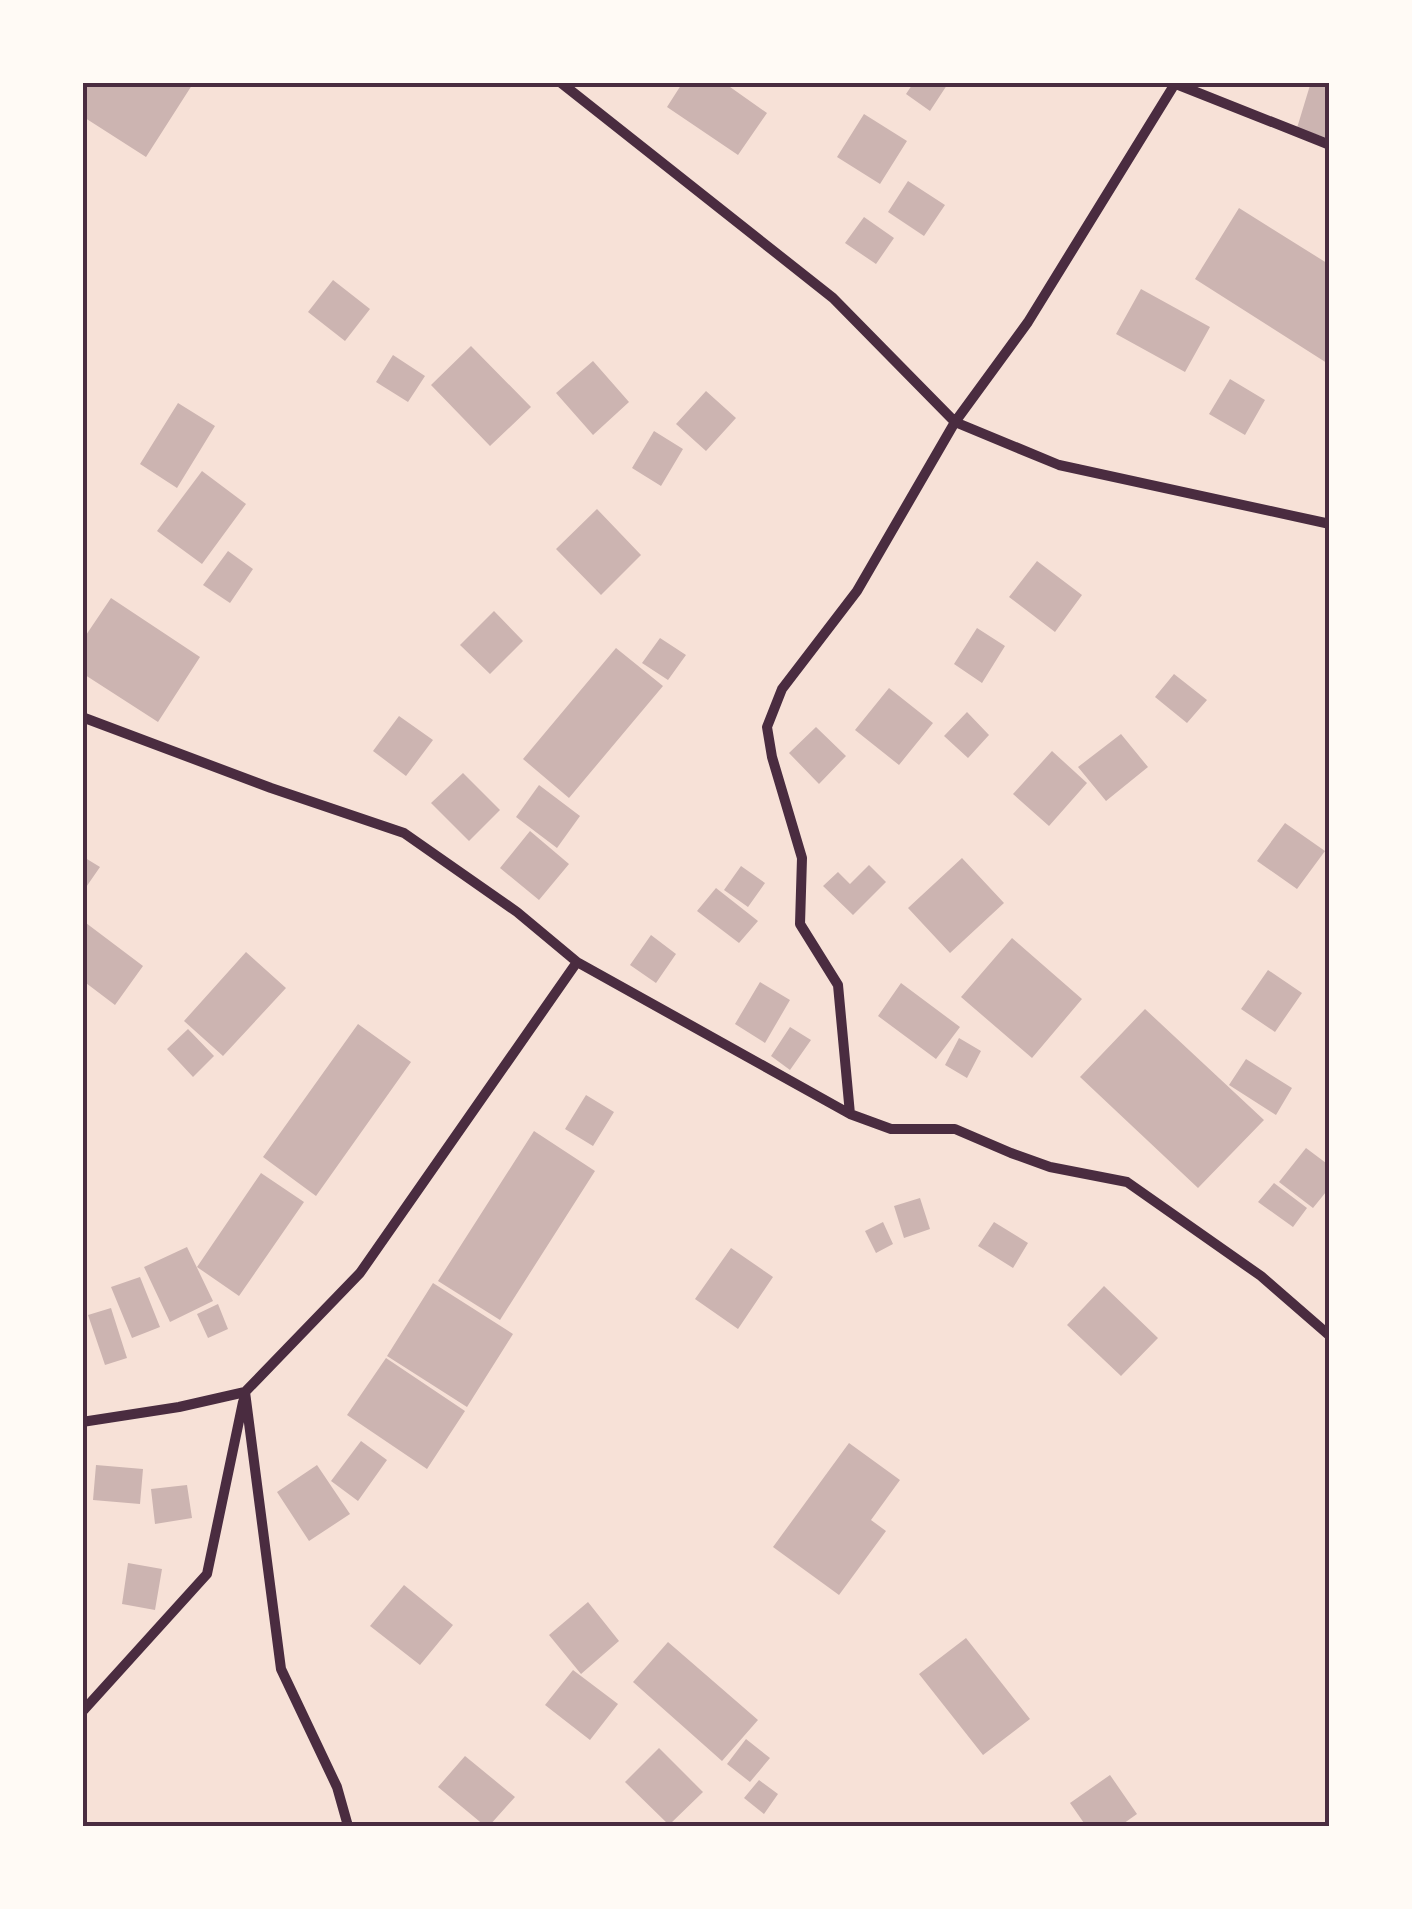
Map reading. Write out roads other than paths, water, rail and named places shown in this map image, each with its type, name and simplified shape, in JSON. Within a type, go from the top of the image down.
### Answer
[{"type":"street","points":[[560,82],[833,298],[955,422],[1059,464],[1330,524]]},
{"type":"street","points":[[850,1114],[838,985],[800,924],[802,858],[767,727],[782,689],[857,591],[955,422],[1028,322],[1176,83],[1330,145]]},
{"type":"street","points":[[82,717],[404,833],[516,912],[578,962],[850,1114],[890,1130],[955,1129],[1050,1167],[1127,1182],[1261,1276],[1330,1336]]},
{"type":"street","points":[[82,1712],[206,1574],[245,1392],[360,1273],[578,962]]},
{"type":"street","points":[[82,1422],[245,1392]]},
{"type":"street","points":[[245,1392],[281,1669],[337,1786],[348,1826]]}]
